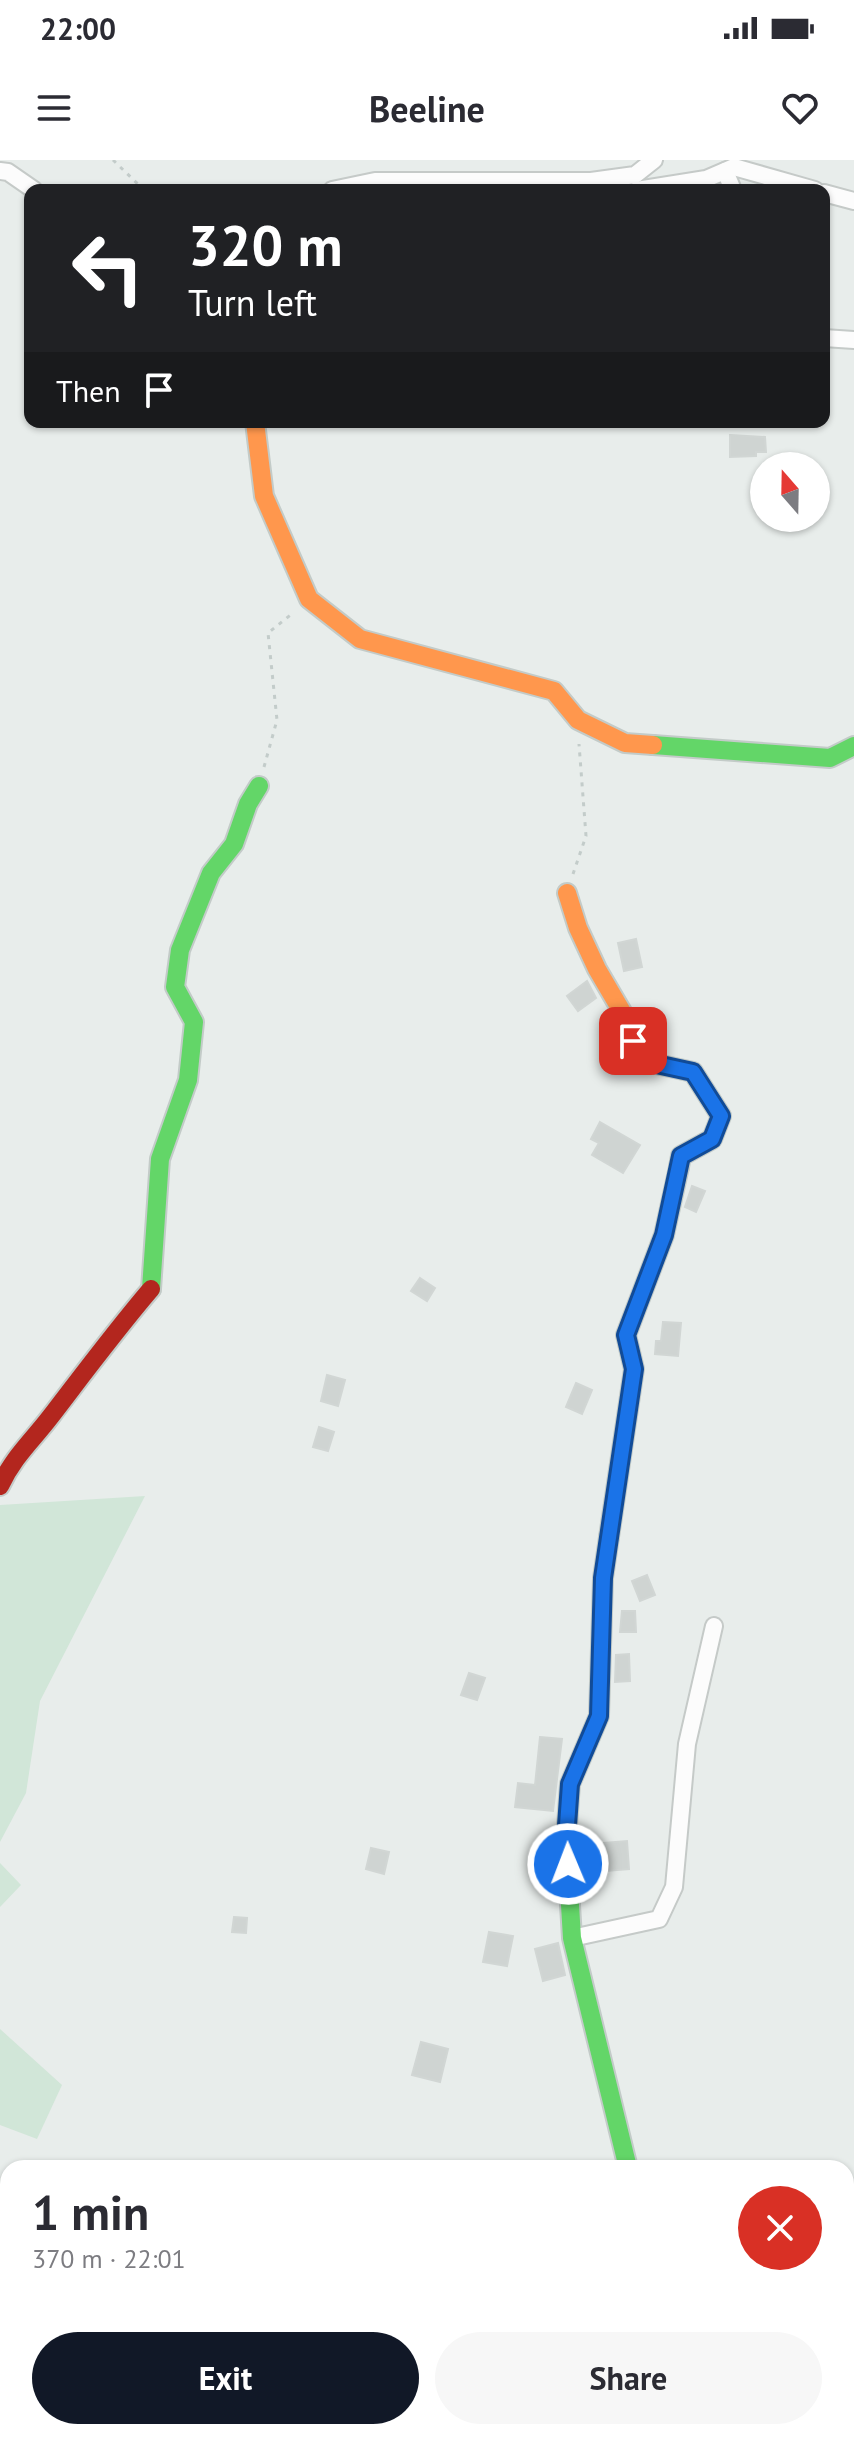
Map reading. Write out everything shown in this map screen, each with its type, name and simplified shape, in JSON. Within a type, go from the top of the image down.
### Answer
[{"type":"street","points":[[601,184],[635,175],[654,160]]},
{"type":"street","points":[[675,184],[706,179],[733,166],[794,184]]},
{"type":"street","points":[[0,171],[8,172],[25,184]]},
{"type":"street","points":[[361,184],[375,181],[542,184]]},
{"type":"street","points":[[830,195],[854,201]]},
{"type":"street","points":[[830,338],[854,340]]},
{"type":"street","points":[[256,428],[264,496],[309,599],[360,639],[554,691],[578,720],[625,743],[830,758],[854,746]]},
{"type":"street","points":[[0,1486],[11,1463],[153,1287],[160,1159],[188,1080],[194,1022],[175,987],[180,950],[211,873],[234,844],[248,804],[259,786]]},
{"type":"street","points":[[567,893],[578,928],[597,969],[628,1022],[638,1060],[693,1072],[721,1116],[712,1139],[681,1156],[664,1235],[626,1335],[634,1369],[603,1578],[599,1716],[570,1784],[566,1839],[572,1938],[626,2160]]},
{"type":"street","points":[[572,1938],[659,1919],[674,1887],[687,1744],[714,1626]]},
{"type":"path","points":[[113,160],[138,184]]},
{"type":"path","points":[[259,786],[277,720],[268,633],[309,599]]},
{"type":"path","points":[[567,893],[586,836],[581,804],[578,720]]},
{"type":"green space","points":[[145,1496],[40,1701],[26,1793],[0,1842],[0,1505]]},
{"type":"green space","points":[[0,1863],[21,1885],[0,1907]]},
{"type":"green space","points":[[0,2029],[62,2085],[37,2139],[0,2125]]},
{"type":"building","points":[[730,435],[765,437],[766,452],[730,457]]},
{"type":"building","points":[[636,939],[642,967],[624,971],[618,943]]},
{"type":"building","points":[[587,981],[596,998],[578,1011],[567,996]]},
{"type":"building","points":[[600,1122],[640,1145],[623,1173],[592,1155],[599,1143],[591,1139]]},
{"type":"building","points":[[692,1186],[705,1191],[696,1212],[685,1207]]},
{"type":"building","points":[[420,1278],[435,1288],[427,1301],[411,1291]]},
{"type":"building","points":[[663,1322],[681,1323],[678,1356],[655,1354],[656,1341],[661,1341]]},
{"type":"building","points":[[327,1375],[345,1380],[338,1406],[321,1401]]},
{"type":"building","points":[[576,1383],[592,1390],[582,1414],[566,1407]]},
{"type":"building","points":[[319,1427],[334,1432],[328,1451],[313,1447]]},
{"type":"building","points":[[647,1575],[655,1595],[640,1601],[632,1581]]},
{"type":"building","points":[[622,1611],[635,1611],[636,1632],[620,1632]]},
{"type":"building","points":[[629,1654],[630,1681],[615,1682],[616,1655]]},
{"type":"building","points":[[469,1673],[485,1678],[477,1700],[461,1695]]},
{"type":"building","points":[[540,1737],[562,1739],[553,1811],[515,1807],[518,1783],[535,1785]]},
{"type":"building","points":[[627,1841],[629,1869],[606,1871],[604,1843]]},
{"type":"building","points":[[371,1848],[389,1852],[384,1874],[366,1869]]},
{"type":"building","points":[[234,1917],[247,1918],[246,1933],[232,1932]]},
{"type":"building","points":[[489,1932],[513,1936],[507,1966],[483,1962]]},
{"type":"building","points":[[558,1943],[565,1975],[543,1981],[535,1949]]},
{"type":"building","points":[[421,2042],[448,2049],[440,2082],[412,2075]]},
{"type":"traffic: fast","points":[[653,745],[830,758],[854,746]]},
{"type":"traffic: fast","points":[[151,1289],[160,1159],[188,1080],[194,1022],[175,987],[180,950],[211,873],[234,844],[248,804],[259,786]]},
{"type":"traffic: fast","points":[[609,1537],[603,1578],[599,1716],[570,1784],[566,1839],[572,1938],[626,2160]]},
{"type":"traffic: slow","points":[[256,428],[264,496],[309,599],[360,639],[554,691],[578,720],[625,743],[653,745]]},
{"type":"traffic: slow","points":[[567,893],[578,928],[597,969],[628,1022],[638,1060],[693,1072],[721,1116],[712,1139],[681,1156],[679,1167]]},
{"type":"traffic: jam","points":[[609,1537],[634,1369],[626,1335],[664,1235],[679,1167]]},
{"type":"traffic: jam","points":[[0,1486],[17,1457],[151,1289]]},
{"type":"route","points":[[568,1864],[566,1839],[570,1784],[599,1716],[603,1578],[634,1369],[626,1335],[664,1235],[681,1156],[712,1139],[721,1116],[693,1072],[638,1060],[633,1041]]}]
